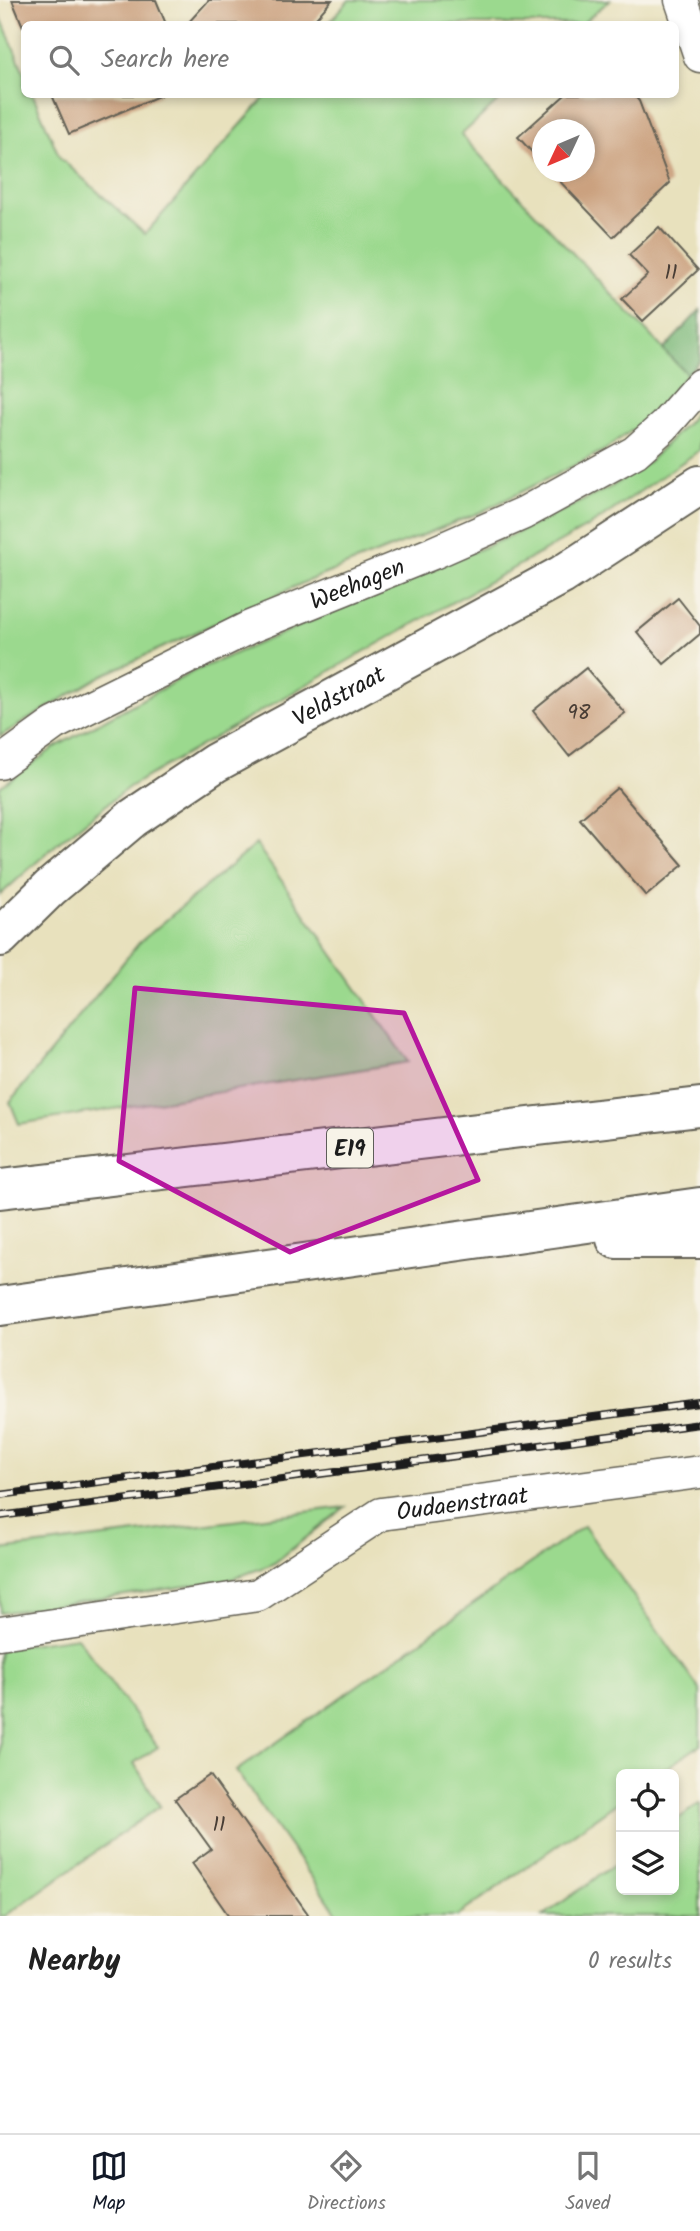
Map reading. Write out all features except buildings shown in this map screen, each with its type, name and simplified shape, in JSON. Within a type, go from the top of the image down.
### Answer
[{"type":"main road","name":"Veldstraat","points":[[0,937],[50,888],[133,818],[215,763],[562,575],[700,485]]},
{"type":"main road","name":"E19","points":[[0,1189],[700,1107]]},
{"type":"main road","points":[[0,1306],[700,1207]]},
{"type":"main road","points":[[474,1240],[700,1239]]},
{"type":"street","points":[[681,0],[700,56]]},
{"type":"street","name":"Weehagen","points":[[0,763],[54,724],[250,627],[433,553],[549,500],[635,452],[664,426],[700,385]]},
{"type":"street","name":"Oudaenstraat","points":[[0,1633],[258,1595],[381,1514],[700,1472]]},
{"type":"highlighted area","points":[[135,988],[404,1013],[478,1180],[290,1252],[119,1161]]},
{"type":"green space","points":[[349,0],[610,0],[586,21],[331,21]]},
{"type":"green space","points":[[0,15],[21,66],[21,98],[34,98],[60,158],[145,234],[264,98],[502,98],[461,135],[687,374],[646,420],[605,450],[481,512],[305,582],[103,675],[0,736]]},
{"type":"green space","points":[[700,310],[700,360],[687,374],[663,350]]},
{"type":"green space","points":[[700,405],[700,450],[596,522],[129,787],[58,843],[0,895],[0,787],[55,747],[194,671],[517,533],[613,486],[648,462],[689,421]]},
{"type":"green space","points":[[256,844],[408,1062],[19,1124],[10,1102],[139,943]]},
{"type":"green space","points":[[345,1507],[273,1564],[229,1580],[0,1613],[0,1550]]},
{"type":"green space","points":[[584,1526],[700,1690],[700,1745],[665,1769],[616,1769],[616,1804],[457,1916],[339,1916],[236,1771]]},
{"type":"green space","points":[[77,1637],[158,1747],[134,1763],[160,1806],[5,1916],[0,1916],[0,1648]]},
{"type":"green space","points":[[700,1803],[700,1916],[543,1916],[616,1864],[616,1895],[679,1895],[679,1818]]},
{"type":"railway","points":[[0,1495],[700,1403]]},
{"type":"railway","points":[[0,1516],[700,1424]]}]
